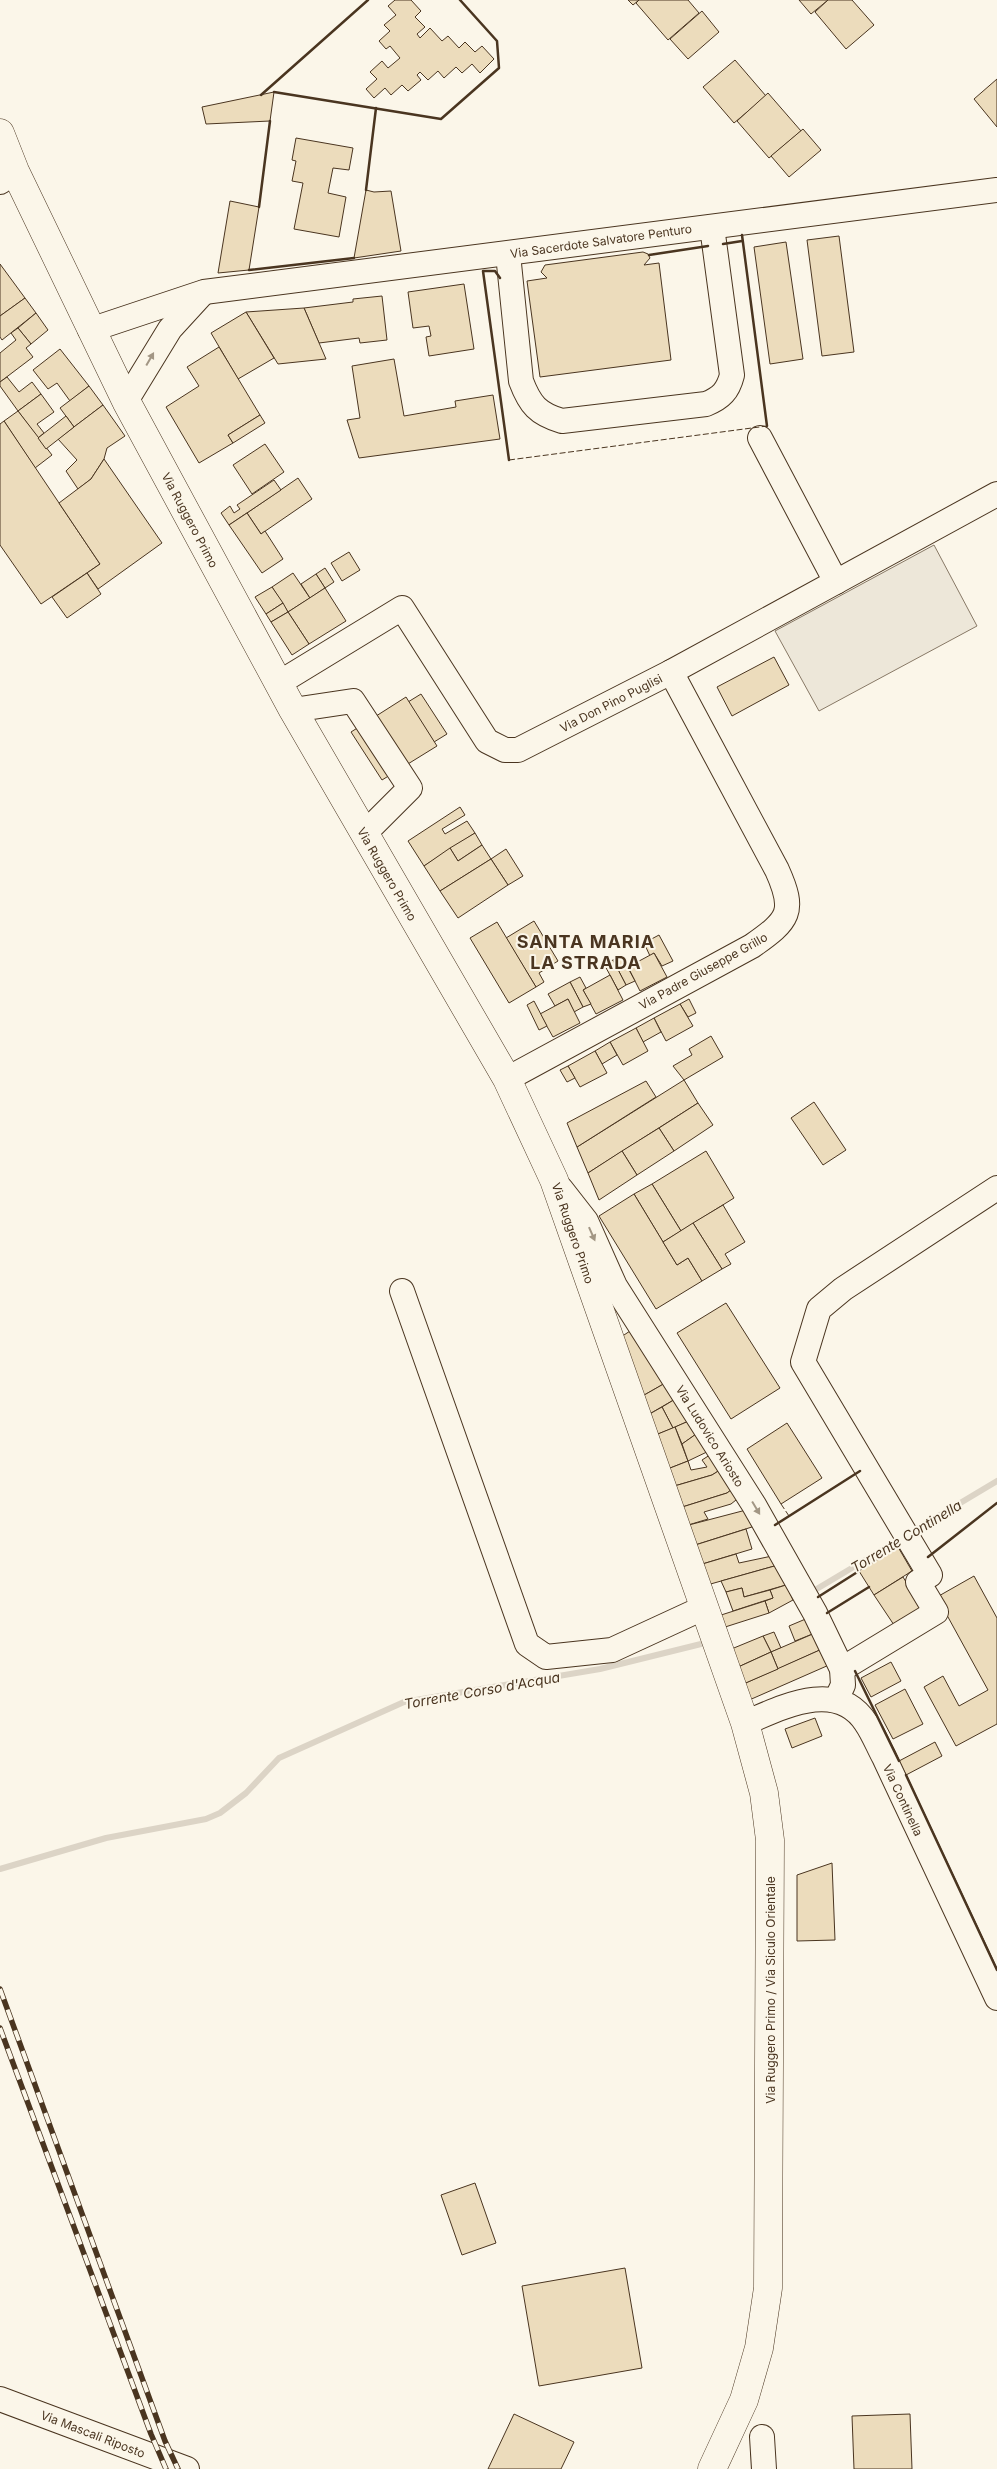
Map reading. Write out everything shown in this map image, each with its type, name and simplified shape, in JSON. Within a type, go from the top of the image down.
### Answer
[{"type":"main road","name":"Via Ruggero Primo","points":[[0,133],[8,177],[126,401],[293,710],[507,1079],[554,1180],[715,1640]]},
{"type":"main road","name":"Via Ruggero Primo / Via Siculo Orientale","points":[[712,2469],[744,2400],[759,2348],[768,2288],[770,1840],[764,1793],[745,1724],[715,1640]]},
{"type":"street","name":"Via Sacerdote Salvatore Penturo","points":[[90,330],[204,292],[997,190]]},
{"type":"street","points":[[508,254],[522,381],[528,398],[547,417],[562,421],[706,404],[719,399],[724,394],[732,375],[712,226]]},
{"type":"street","points":[[126,401],[170,329],[204,292]]},
{"type":"street","points":[[760,438],[836,582]]},
{"type":"street","name":"Via Don Pino Puglisi","points":[[279,683],[402,608],[487,741],[505,750],[518,750],[670,672],[997,494]]},
{"type":"street","name":"Via Padre Giuseppe Grillo","points":[[507,1079],[752,946],[777,928],[788,908],[787,892],[777,870],[670,672]]},
{"type":"street","points":[[293,710],[353,702],[410,788],[364,834]]},
{"type":"street","name":"Via Ludovico Ariosto","points":[[554,1180],[586,1221],[615,1286],[754,1505],[815,1613],[842,1669]]},
{"type":"street","points":[[745,1724],[793,1703],[814,1699],[836,1700],[843,1685],[842,1669],[936,1612],[918,1582],[930,1575],[803,1362],[819,1309],[843,1289],[997,1188]]},
{"type":"street","points":[[402,1291],[527,1644],[546,1657],[612,1650],[704,1608]]},
{"type":"street","name":"Via Continella","points":[[836,1700],[851,1708],[867,1723],[997,1998]]},
{"type":"street","name":"Via Mascali Riposto","points":[[0,2399],[187,2469]]},
{"type":"street","points":[[762,2437],[764,2469]]},
{"type":"shaded area","points":[[934,545],[977,626],[819,711],[775,631]]},
{"type":"building","points":[[395,0],[411,0],[421,11],[415,17],[425,27],[417,34],[420,38],[430,28],[442,41],[448,36],[459,48],[465,42],[475,52],[482,46],[494,59],[480,73],[472,64],[462,73],[456,67],[444,78],[438,71],[428,80],[420,72],[417,75],[421,80],[408,91],[402,85],[391,95],[385,88],[374,98],[366,89],[377,79],[370,72],[382,61],[388,68],[400,58],[390,46],[386,49],[379,41],[390,31],[384,25],[396,15],[388,6]]},
{"type":"building","points":[[628,0],[639,0],[633,5]]},
{"type":"building","points":[[639,0],[688,0],[699,13],[668,40],[636,3]]},
{"type":"building","points":[[799,0],[828,0],[811,14]]},
{"type":"building","points":[[828,0],[852,0],[874,25],[846,49],[815,12]]},
{"type":"building","points":[[702,11],[719,32],[688,59],[670,39]]},
{"type":"building","points":[[735,60],[766,96],[734,123],[703,87]]},
{"type":"building","points":[[997,79],[997,127],[974,99]]},
{"type":"building","points":[[274,92],[270,121],[206,124],[202,107]]},
{"type":"building","points":[[768,93],[801,131],[769,158],[737,121]]},
{"type":"building","points":[[803,129],[821,150],[789,177],[771,156]]},
{"type":"building","points":[[296,138],[353,148],[349,170],[333,168],[328,193],[346,197],[339,237],[294,229],[303,183],[292,181],[296,161],[292,160]]},
{"type":"building","points":[[366,190],[374,192],[391,191],[401,251],[354,258]]},
{"type":"building","points":[[230,201],[259,207],[249,270],[218,273]]},
{"type":"building","points":[[839,236],[854,352],[822,356],[807,240]]},
{"type":"building","points":[[786,242],[803,359],[770,364],[754,247]]},
{"type":"building","points":[[643,252],[648,254],[650,258],[644,265],[659,263],[671,360],[540,377],[527,281],[547,278],[541,272],[545,265]]},
{"type":"building","points":[[0,264],[25,298],[0,316]]},
{"type":"building","points":[[464,284],[474,349],[429,356],[426,337],[431,336],[429,326],[413,328],[408,292]]},
{"type":"building","points":[[382,296],[387,340],[360,343],[359,338],[319,343],[304,308],[353,302],[353,299]]},
{"type":"building","points":[[25,298],[36,313],[2,340],[0,337],[0,316]]},
{"type":"building","points":[[304,308],[326,359],[278,364],[246,312]]},
{"type":"building","points":[[246,312],[274,358],[238,379],[211,333]]},
{"type":"building","points":[[36,313],[48,330],[31,344],[18,328]]},
{"type":"building","points":[[18,328],[31,344],[26,348],[33,357],[0,382],[0,353],[16,340],[11,333]]},
{"type":"building","points":[[219,347],[260,415],[228,435],[233,443],[199,463],[166,407],[199,386],[187,367]]},
{"type":"building","points":[[60,349],[89,386],[70,401],[57,383],[48,389],[33,370]]},
{"type":"building","points":[[394,359],[404,416],[456,407],[455,401],[493,395],[500,439],[359,458],[347,420],[360,418],[352,366]]},
{"type":"building","points":[[7,377],[19,392],[32,382],[41,394],[18,411],[0,386],[0,382]]},
{"type":"building","points":[[89,386],[103,405],[74,427],[60,408]]},
{"type":"building","points":[[41,394],[54,412],[37,424],[44,433],[38,438],[18,411]]},
{"type":"building","points":[[103,405],[125,436],[107,448],[104,459],[91,479],[78,489],[66,471],[77,460],[58,439]]},
{"type":"building","points":[[18,411],[52,455],[35,468],[4,421]]},
{"type":"building","points":[[260,415],[265,423],[233,443],[228,435]]},
{"type":"building","points":[[66,416],[74,427],[46,449],[38,438]]},
{"type":"building","points":[[4,421],[100,564],[41,604],[0,545],[0,424]]},
{"type":"building","points":[[265,444],[284,472],[252,494],[233,465]]},
{"type":"building","points":[[104,459],[162,543],[98,589],[87,573],[100,564],[59,503],[91,479]]},
{"type":"building","points":[[298,478],[312,499],[261,534],[247,513]]},
{"type":"building","points":[[274,480],[281,490],[229,525],[221,513],[230,506],[234,513],[240,509],[237,505]]},
{"type":"building","points":[[247,513],[261,534],[265,531],[283,559],[262,573],[229,525]]},
{"type":"building","points":[[349,552],[360,570],[342,581],[331,563]]},
{"type":"building","points":[[325,568],[334,582],[325,588],[316,574]]},
{"type":"building","points":[[87,573],[101,594],[67,618],[52,597]]},
{"type":"building","points":[[293,573],[310,598],[288,612],[272,587]]},
{"type":"building","points":[[316,574],[325,588],[310,598],[301,584]]},
{"type":"building","points":[[272,587],[283,603],[266,614],[255,597]]},
{"type":"building","points":[[325,588],[346,621],[309,644],[288,612]]},
{"type":"building","points":[[283,603],[288,612],[271,622],[266,614]]},
{"type":"building","points":[[288,612],[309,644],[292,655],[271,622]]},
{"type":"building","points":[[774,657],[789,685],[732,716],[717,687]]},
{"type":"building","points":[[421,694],[447,734],[434,742],[408,702]]},
{"type":"building","points":[[406,697],[437,746],[382,780],[351,732]]},
{"type":"building","points":[[460,807],[465,815],[442,829],[445,834],[467,821],[475,833],[424,866],[408,841]]},
{"type":"building","points":[[475,833],[482,845],[458,861],[450,848]]},
{"type":"building","points":[[482,845],[491,859],[440,891],[424,866],[450,848],[458,861]]},
{"type":"building","points":[[506,849],[523,876],[508,885],[491,859]]},
{"type":"building","points":[[491,859],[508,885],[458,918],[440,891]]},
{"type":"building","points":[[534,921],[558,961],[539,973],[544,982],[536,987],[506,938]]},
{"type":"building","points":[[497,922],[536,987],[509,1003],[470,938]]},
{"type":"building","points":[[659,935],[673,961],[662,966],[654,953],[650,956],[644,943]]},
{"type":"building","points":[[654,953],[667,977],[640,991],[628,967]]},
{"type":"building","points":[[621,955],[635,981],[626,985],[613,960]]},
{"type":"building","points":[[613,960],[626,985],[618,990],[604,964]]},
{"type":"building","points":[[610,975],[623,1000],[596,1014],[583,990]]},
{"type":"building","points":[[580,977],[586,988],[583,990],[591,1004],[583,1007],[570,982]]},
{"type":"building","points":[[570,982],[583,1007],[574,1012],[568,999],[555,1006],[548,994]]},
{"type":"building","points":[[568,999],[580,1023],[553,1037],[540,1014]]},
{"type":"building","points":[[689,999],[696,1013],[688,1017],[680,1004]]},
{"type":"building","points":[[534,1001],[547,1026],[539,1030],[527,1005]]},
{"type":"building","points":[[680,1004],[693,1026],[666,1041],[654,1018]]},
{"type":"building","points":[[654,1018],[661,1032],[643,1042],[636,1028]]},
{"type":"building","points":[[636,1028],[648,1051],[623,1065],[610,1042]]},
{"type":"building","points":[[711,1036],[723,1057],[684,1080],[673,1066],[692,1055],[689,1049]]},
{"type":"building","points":[[610,1042],[617,1055],[602,1064],[595,1051]]},
{"type":"building","points":[[595,1051],[607,1073],[580,1087],[568,1066]]},
{"type":"building","points":[[568,1066],[575,1078],[567,1082],[560,1070]]},
{"type":"building","points":[[684,1080],[698,1103],[588,1173],[577,1147]]},
{"type":"building","points":[[646,1081],[656,1097],[577,1147],[567,1123]]},
{"type":"building","points":[[814,1102],[846,1150],[823,1165],[791,1118]]},
{"type":"building","points":[[698,1103],[713,1125],[674,1151],[659,1128]]},
{"type":"building","points":[[659,1128],[674,1151],[637,1175],[622,1151]]},
{"type":"building","points":[[622,1151],[637,1175],[599,1200],[588,1173]]},
{"type":"building","points":[[706,1151],[734,1198],[681,1231],[652,1184]]},
{"type":"building","points":[[652,1184],[681,1231],[663,1242],[634,1194]]},
{"type":"building","points":[[634,1194],[677,1265],[688,1258],[702,1281],[656,1309],[599,1216]]},
{"type":"building","points":[[723,1205],[745,1242],[725,1254],[731,1264],[722,1269],[693,1223]]},
{"type":"building","points":[[693,1223],[722,1269],[702,1281],[688,1258],[677,1265],[663,1242]]},
{"type":"building","points":[[726,1303],[780,1388],[731,1419],[677,1333]]},
{"type":"building","points":[[630,1331],[667,1382],[639,1398],[618,1339]]},
{"type":"building","points":[[667,1382],[677,1398],[646,1416],[639,1398]]},
{"type":"building","points":[[677,1398],[691,1420],[673,1428],[662,1407]]},
{"type":"building","points":[[662,1407],[673,1428],[653,1436],[646,1416]]},
{"type":"building","points":[[691,1420],[699,1432],[682,1444],[675,1427]]},
{"type":"building","points":[[787,1423],[822,1478],[781,1504],[747,1449]]},
{"type":"building","points":[[675,1427],[688,1461],[665,1470],[653,1436]]},
{"type":"building","points":[[699,1432],[711,1450],[688,1461],[682,1444]]},
{"type":"building","points":[[713,1453],[723,1468],[712,1475],[671,1487],[665,1470],[688,1461],[691,1470],[707,1467],[702,1460]]},
{"type":"building","points":[[723,1468],[735,1487],[727,1493],[679,1508],[671,1487],[712,1475]]},
{"type":"building","points":[[735,1487],[741,1496],[731,1504],[704,1512],[708,1519],[685,1526],[679,1508],[727,1493]]},
{"type":"building","points":[[746,1510],[755,1526],[692,1546],[685,1526]]},
{"type":"building","points":[[746,1529],[752,1549],[699,1565],[692,1546]]},
{"type":"building","points":[[898,1547],[912,1571],[874,1595],[859,1571]]},
{"type":"building","points":[[736,1554],[739,1563],[772,1556],[778,1565],[707,1585],[699,1565]]},
{"type":"building","points":[[778,1565],[786,1585],[744,1597],[742,1588],[726,1592],[721,1581]]},
{"type":"building","points":[[974,1576],[997,1618],[997,1724],[956,1746],[924,1687],[943,1676],[959,1706],[988,1690],[937,1597]]},
{"type":"building","points":[[903,1577],[922,1608],[894,1625],[874,1595]]},
{"type":"building","points":[[786,1585],[793,1600],[769,1613],[765,1601],[773,1598],[770,1590]]},
{"type":"building","points":[[742,1588],[744,1597],[770,1590],[773,1598],[733,1611],[726,1592]]},
{"type":"building","points":[[765,1601],[769,1613],[722,1628],[718,1616]]},
{"type":"building","points":[[808,1618],[815,1633],[795,1641],[789,1626]]},
{"type":"building","points":[[774,1632],[781,1648],[771,1652],[763,1636]]},
{"type":"building","points":[[815,1633],[822,1649],[778,1669],[771,1652]]},
{"type":"building","points":[[763,1636],[771,1652],[736,1668],[729,1650]]},
{"type":"building","points":[[822,1649],[829,1665],[747,1701],[741,1685]]},
{"type":"building","points":[[771,1652],[778,1669],[741,1685],[736,1668]]},
{"type":"building","points":[[891,1662],[901,1681],[871,1697],[861,1678]]},
{"type":"building","points":[[905,1689],[923,1724],[893,1739],[875,1705]]},
{"type":"building","points":[[815,1718],[822,1736],[792,1748],[785,1729]]},
{"type":"building","points":[[935,1742],[942,1756],[906,1775],[899,1761]]},
{"type":"building","points":[[832,1863],[835,1940],[797,1941],[797,1875]]},
{"type":"building","points":[[475,2183],[496,2243],[462,2255],[441,2195]]},
{"type":"building","points":[[625,2268],[642,2368],[539,2386],[522,2286]]},
{"type":"building","points":[[514,2414],[574,2442],[561,2469],[488,2469]]},
{"type":"building","points":[[910,2414],[912,2469],[854,2469],[852,2416]]},
{"type":"waterway","name":"Torrente Continella","points":[[910,1533],[997,1481]]},
{"type":"waterway","name":"Torrente Continella","points":[[815,1590],[902,1538]]},
{"type":"waterway","name":"Torrente Corso d'Acqua","points":[[0,1869],[106,1838],[206,1819],[220,1813],[246,1793],[279,1758],[404,1702],[600,1669],[701,1644]]},
{"type":"railway","points":[[0,1989],[165,2441],[178,2469]]},
{"type":"railway","points":[[0,2028],[151,2434],[166,2469]]},
{"type":"fence","points":[[509,460],[767,426]]},
{"type":"fence","points":[[781,1504],[789,1516]]},
{"type":"wall","points":[[261,95],[368,0]]},
{"type":"wall","points":[[274,92],[441,119],[499,68],[497,41],[460,0]]},
{"type":"wall","points":[[366,190],[376,108]]},
{"type":"wall","points":[[259,207],[270,121]]},
{"type":"wall","points":[[742,235],[767,426]]},
{"type":"wall","points":[[723,244],[742,241]]},
{"type":"wall","points":[[649,255],[708,246]]},
{"type":"wall","points":[[249,270],[354,258]]},
{"type":"wall","points":[[500,278],[495,271],[483,271],[509,460]]},
{"type":"wall","points":[[775,1525],[860,1471]]},
{"type":"wall","points":[[928,1557],[997,1503]]},
{"type":"wall","points":[[818,1597],[859,1571]]},
{"type":"wall","points":[[827,1613],[869,1587]]},
{"type":"wall","points":[[855,1671],[899,1761]]},
{"type":"wall","points":[[906,1775],[997,1970]]},
{"type":"district","name":"SANTA MARIA LA STRADA","points":[[586,951]]}]
